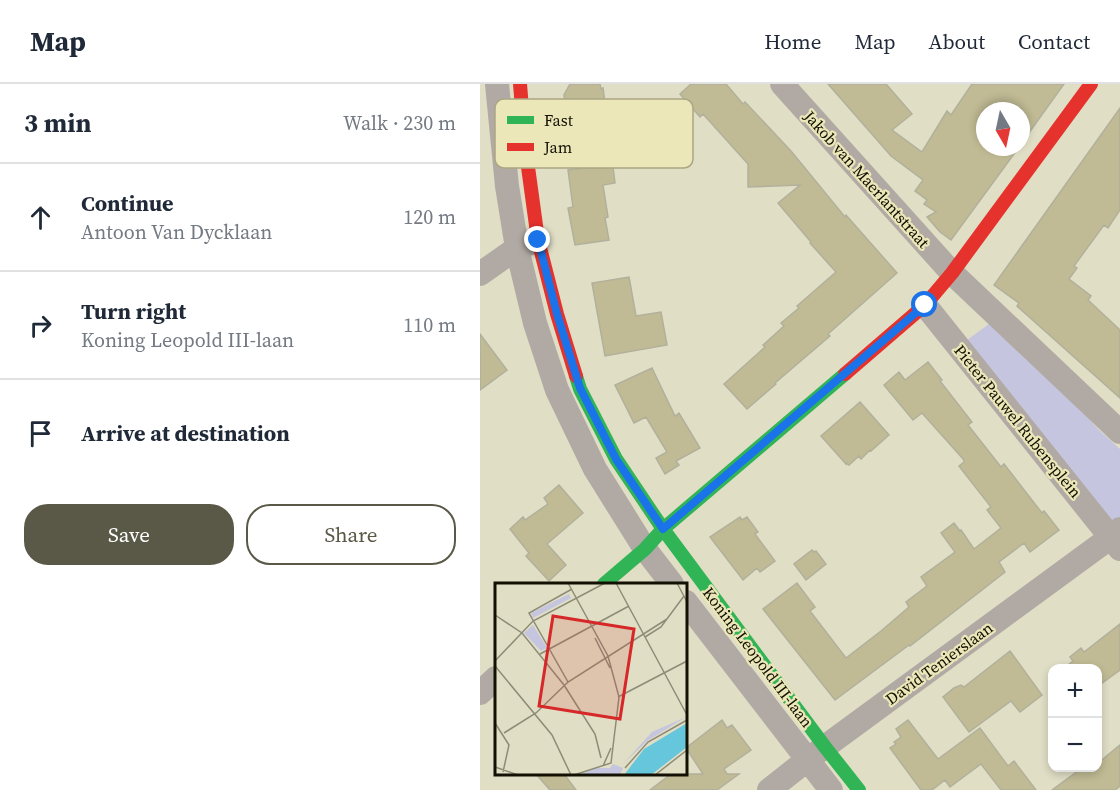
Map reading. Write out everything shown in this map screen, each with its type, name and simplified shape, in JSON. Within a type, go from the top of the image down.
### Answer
[{"type":"street","name":"Koning Leopold III-laan","points":[[497,84],[498,99]]},
{"type":"street","name":"Koning Leopold III-laan","points":[[520,84],[521,99]]},
{"type":"street","name":"Jakob van Maerlantstraat","points":[[782,84],[952,273]]},
{"type":"street","points":[[606,583],[645,549],[663,529],[925,305],[952,273],[1091,84]]},
{"type":"street","name":"Koning Leopold III-laan","points":[[505,168],[507,186],[557,314],[580,388],[616,459],[816,754],[831,790]]},
{"type":"street","name":"Koning Leopold III-laan","points":[[526,168],[528,244],[535,323],[557,390],[595,469],[645,549],[670,583]]},
{"type":"street","points":[[480,274],[528,244]]},
{"type":"street","points":[[952,273],[1120,432]]},
{"type":"street","name":"Pieter Pauwel Rubensplein","points":[[925,305],[1117,538]]},
{"type":"street","name":"David Tenierslaan","points":[[769,790],[1117,538]]},
{"type":"street","name":"Koning Leopold III-laan","points":[[687,603],[816,754],[859,790]]},
{"type":"street","points":[[480,693],[495,679]]},
{"type":"shaded area","points":[[989,324],[1120,449],[1120,519],[1111,528],[963,343]]},
{"type":"building","points":[[570,84],[600,84],[604,99],[564,99]]},
{"type":"building","points":[[691,84],[726,84],[791,151],[845,217],[846,215],[897,273],[747,409],[724,384],[765,347],[763,345],[784,326],[781,323],[799,308],[797,306],[836,272],[778,203],[800,185],[748,187],[748,164],[703,114],[700,117],[693,109],[693,99],[684,99],[680,94]]},
{"type":"building","points":[[828,84],[886,84],[912,114],[892,130],[922,152],[947,111],[951,115],[972,84],[1064,84],[1030,131],[1030,102],[976,102],[976,156],[1012,156],[951,240],[940,232],[927,217],[936,212],[924,204],[927,200],[915,191],[923,180],[891,156]]},
{"type":"building","points":[[1120,108],[1120,210],[1108,228],[1104,225],[1074,266],[1077,268],[1069,279],[1091,296],[1088,300],[1120,330],[1120,398],[1017,306],[1019,303],[994,285]]},
{"type":"building","points":[[613,168],[615,183],[603,185],[609,240],[575,245],[568,208],[573,207],[568,170]]},
{"type":"building","points":[[629,277],[636,316],[661,312],[667,345],[605,356],[592,283]]},
{"type":"building","points":[[480,334],[507,370],[480,390]]},
{"type":"building","points":[[928,362],[972,422],[968,425],[1001,467],[1004,464],[1042,513],[1044,511],[1059,530],[1030,552],[1024,543],[999,562],[1005,572],[910,646],[835,700],[763,609],[797,583],[815,607],[810,611],[846,658],[909,607],[906,602],[927,586],[921,577],[955,552],[941,533],[954,523],[974,549],[1001,528],[987,510],[991,507],[959,466],[964,460],[922,413],[913,420],[884,385],[899,372],[905,380]]},
{"type":"building","points":[[652,368],[675,416],[679,413],[700,448],[676,461],[679,465],[665,474],[656,458],[667,452],[646,417],[634,423],[615,385]]},
{"type":"building","points":[[860,402],[889,435],[861,459],[859,456],[849,465],[821,436]]},
{"type":"building","points":[[559,485],[583,513],[547,544],[566,565],[549,581],[526,556],[529,553],[510,529],[523,517],[525,520],[548,504],[544,498]]},
{"type":"building","points":[[740,517],[742,520],[747,517],[758,532],[755,534],[775,561],[760,572],[757,568],[743,580],[710,537]]},
{"type":"building","points":[[812,550],[816,551],[826,564],[806,580],[794,564]]},
{"type":"building","points":[[1120,624],[1120,670],[1102,683],[1102,664],[1069,664],[1073,661],[1070,657],[1081,648],[1084,652]]},
{"type":"building","points":[[1010,651],[1042,695],[1020,712],[1011,701],[969,732],[943,697],[954,688],[961,685],[964,687]]},
{"type":"building","points":[[722,720],[727,728],[732,725],[751,750],[724,769],[727,774],[739,774],[717,790],[650,790],[670,775],[703,774],[687,747]]},
{"type":"building","points":[[908,720],[938,759],[980,728],[1008,766],[1014,761],[1036,790],[1001,790],[981,764],[950,787],[945,780],[932,790],[921,790],[890,748],[901,737],[896,729]]},
{"type":"building","points":[[1120,745],[1120,786],[1115,790],[1052,790],[1077,772],[1102,772],[1102,760]]},
{"type":"building","points":[[537,775],[565,775],[576,790],[550,790]]},
{"type":"traffic: fast","points":[[605,583],[645,549],[663,529],[845,374]]},
{"type":"traffic: fast","points":[[576,376],[580,389],[616,459],[663,529],[859,790]]},
{"type":"traffic: jam","points":[[520,84],[521,99]]},
{"type":"traffic: jam","points":[[845,374],[925,305],[952,273],[1091,84]]},
{"type":"traffic: jam","points":[[528,168],[538,240],[576,376]]},
{"type":"route","points":[[538,240],[557,314],[580,388],[616,459],[663,529],[925,305]]}]
